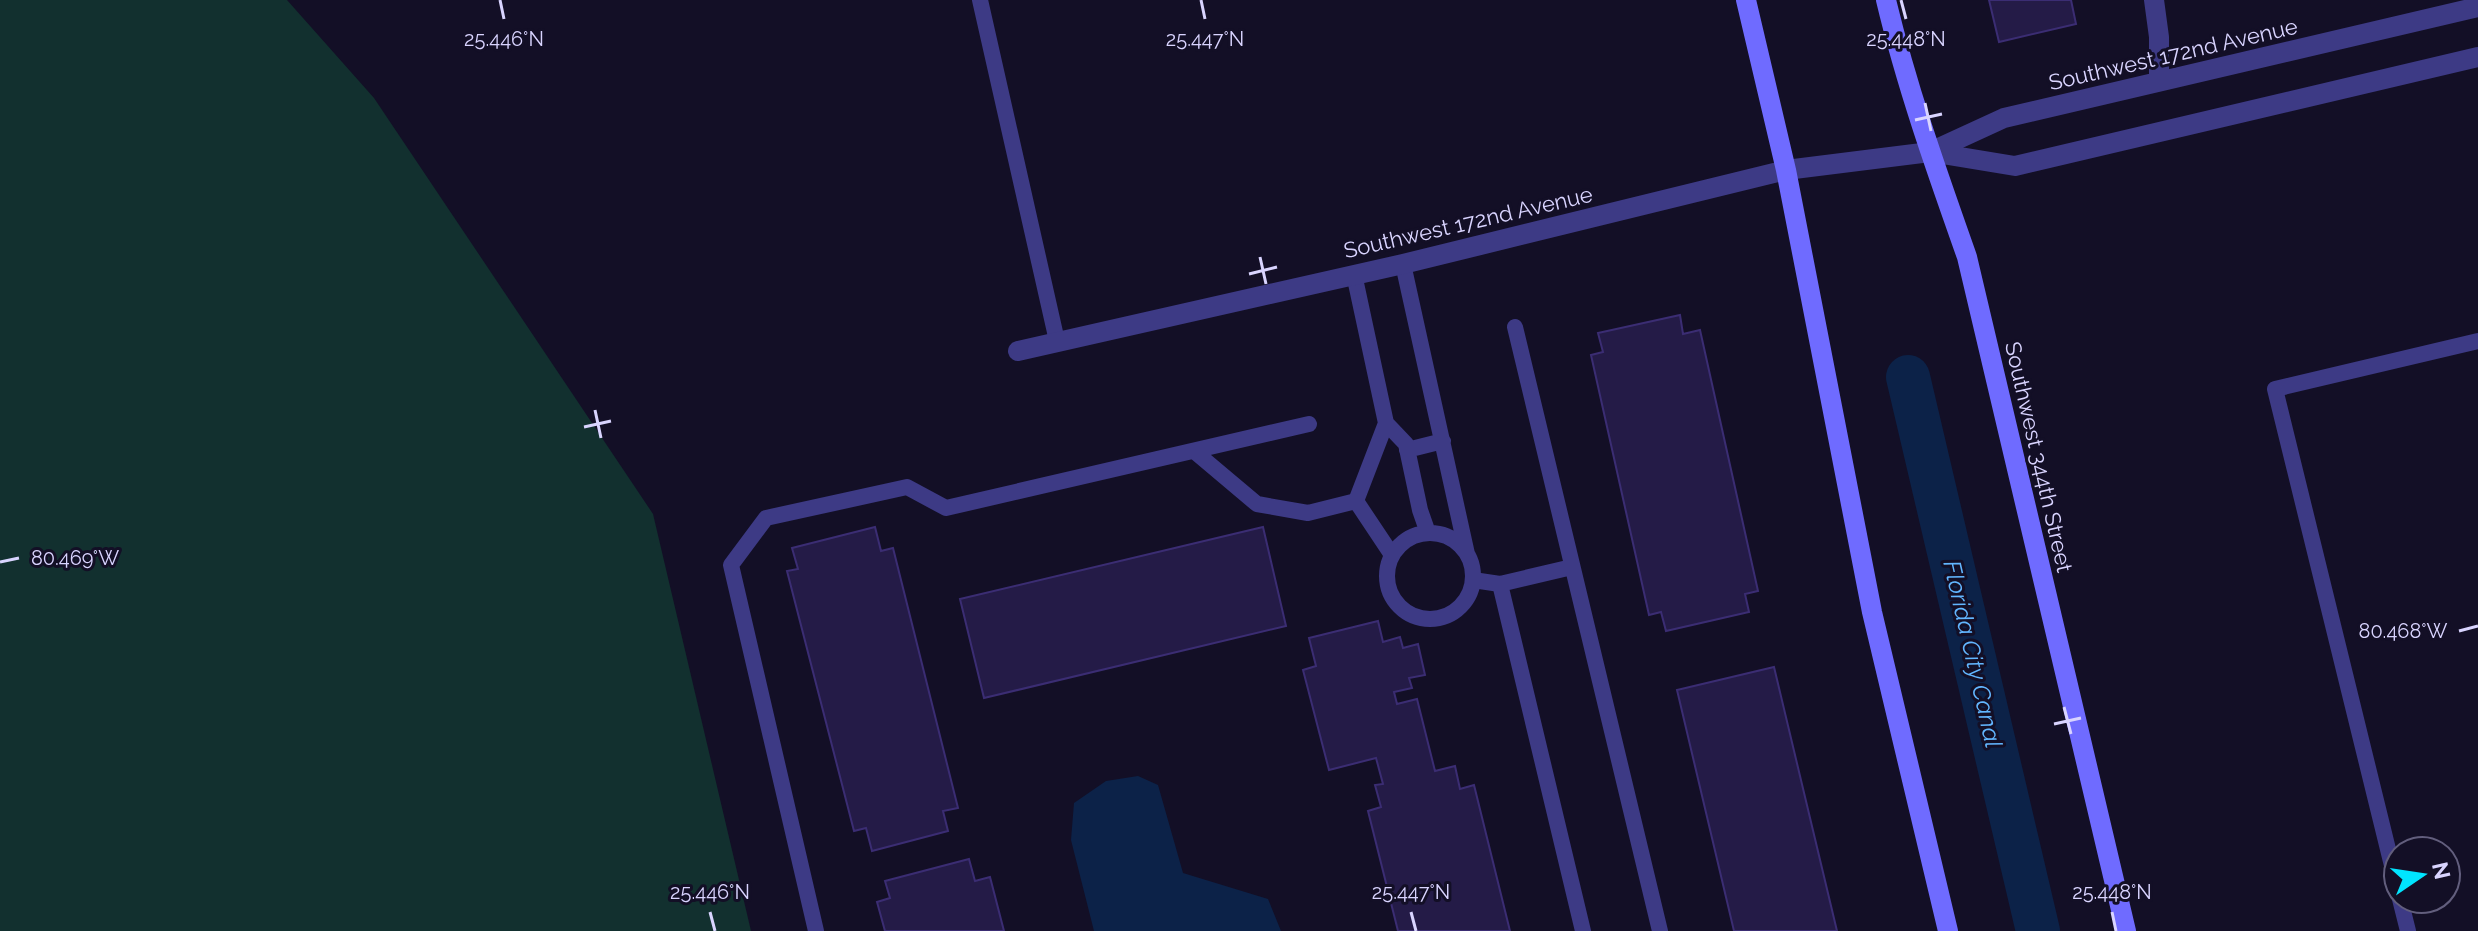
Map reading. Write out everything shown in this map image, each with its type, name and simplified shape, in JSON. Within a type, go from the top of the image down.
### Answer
[{"type":"main road","points":[[1746,0],[1786,170],[1872,612],[1948,931]]},
{"type":"main road","name":"Southwest 344th Street","points":[[1886,0],[1930,152],[1967,257],[2126,931]]},
{"type":"street","points":[[2155,2],[2159,81]]},
{"type":"street","name":"Southwest 172nd Avenue","points":[[1930,152],[2004,118],[2478,7]]},
{"type":"street","name":"Southwest 172nd Avenue","points":[[1018,351],[1403,264],[1786,170],[1930,152],[2015,166],[2478,57]]},
{"type":"lane","points":[[980,0],[1057,341]]},
{"type":"lane","points":[[1403,264],[1473,580],[1462,605],[1439,618],[1411,614],[1392,595],[1388,568],[1392,555],[1408,539],[1428,533],[1451,538],[1467,554]]},
{"type":"lane","points":[[1354,274],[1386,423],[1406,444],[1428,533]]},
{"type":"lane","points":[[1515,327],[1660,931]]},
{"type":"lane","points":[[2384,835],[2275,389],[2478,341]]},
{"type":"lane","points":[[1356,501],[1386,423]]},
{"type":"lane","points":[[816,931],[731,565],[766,518],[907,487],[946,508],[1309,424]]},
{"type":"lane","points":[[1407,450],[1443,441]]},
{"type":"lane","points":[[1194,451],[1257,504],[1308,513],[1356,501]]},
{"type":"lane","points":[[1356,501],[1392,555]]},
{"type":"lane","points":[[1473,580],[1500,584],[1572,567]]},
{"type":"lane","points":[[1500,584],[1583,931]]},
{"type":"green space","points":[[0,0],[287,0],[374,98],[653,514],[751,931],[0,931]]},
{"type":"water","points":[[1138,776],[1158,785],[1183,873],[1268,899],[1281,931],[1094,931],[1071,840],[1074,803],[1106,781]]},
{"type":"building","points":[[1989,0],[2071,0],[2076,24],[1999,42]]},
{"type":"building","points":[[1680,315],[1683,334],[1700,330],[1758,591],[1745,594],[1749,612],[1666,631],[1661,612],[1649,615],[1591,355],[1603,352],[1598,333]]},
{"type":"building","points":[[875,527],[881,551],[893,548],[958,808],[943,811],[948,831],[872,851],[866,828],[854,831],[787,571],[798,569],[792,548]]},
{"type":"building","points":[[1263,527],[1286,626],[984,698],[960,599]]},
{"type":"building","points":[[1378,621],[1383,642],[1400,637],[1403,648],[1418,644],[1425,675],[1409,678],[1412,688],[1394,692],[1397,704],[1417,699],[1435,771],[1455,766],[1460,789],[1474,785],[1510,931],[1398,931],[1368,811],[1381,807],[1375,785],[1383,784],[1376,758],[1329,770],[1303,670],[1316,666],[1309,638]]},
{"type":"building","points":[[1774,667],[1837,931],[1734,931],[1677,690]]},
{"type":"building","points":[[969,859],[975,881],[990,877],[1004,931],[885,931],[877,902],[890,898],[885,881]]},
{"type":"waterway","name":"Florida City Canal","points":[[1908,377],[2038,931]]}]
